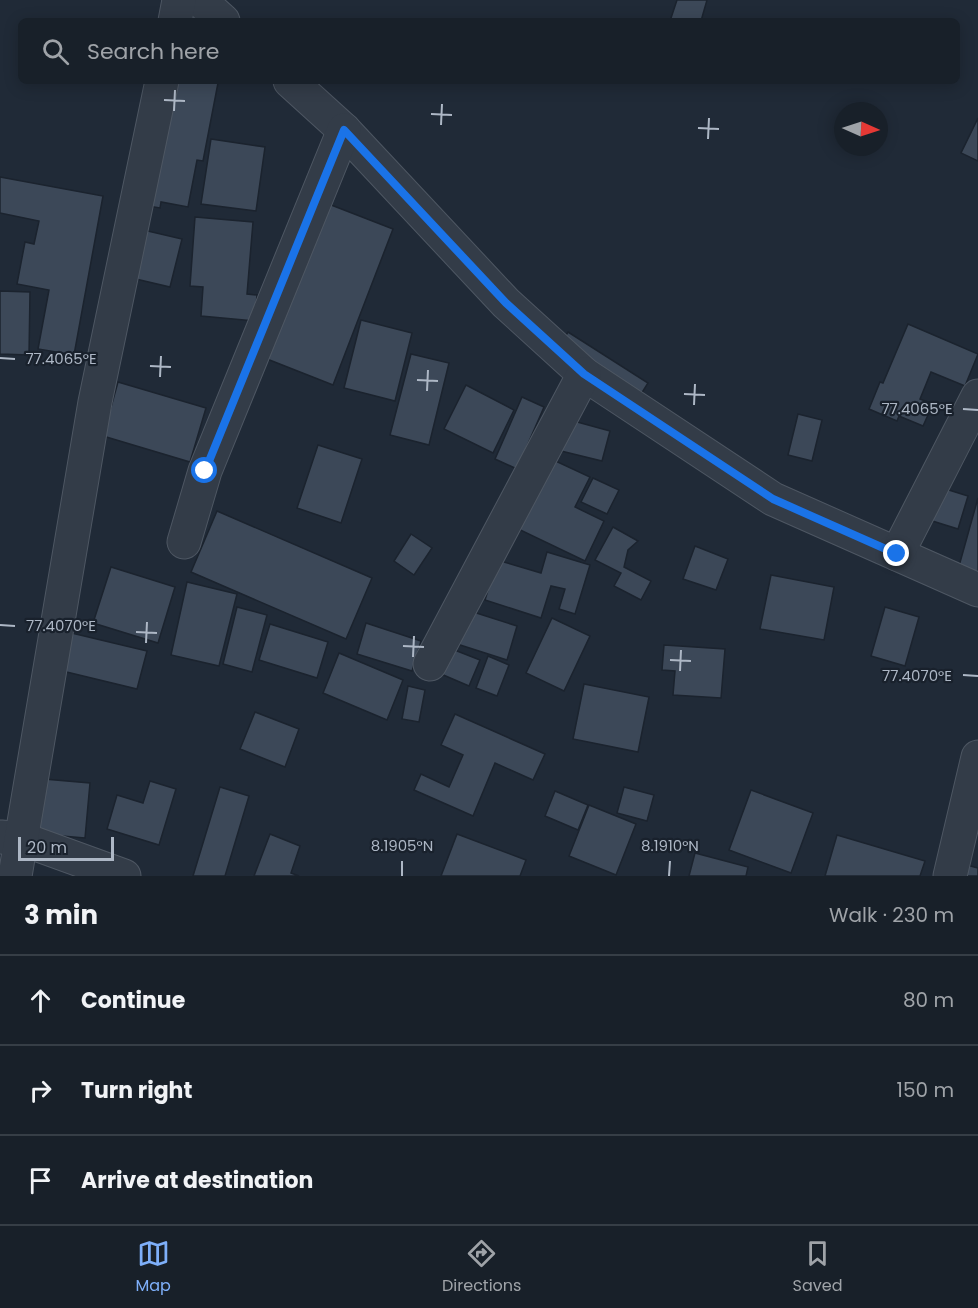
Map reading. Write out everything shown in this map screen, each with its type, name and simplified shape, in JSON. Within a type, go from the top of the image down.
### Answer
[{"type":"street","points":[[176,18],[179,0]]},
{"type":"street","points":[[200,0],[221,18]]},
{"type":"street","points":[[15,876],[11,838],[95,402],[161,84]]},
{"type":"street","points":[[293,84],[344,130],[506,303],[584,374],[773,499],[978,590]]},
{"type":"street","points":[[184,542],[205,471],[344,130]]},
{"type":"street","points":[[430,664],[584,374]]},
{"type":"street","points":[[897,554],[978,396]]},
{"type":"street","points":[[950,876],[978,757]]},
{"type":"street","points":[[11,838],[124,876]]},
{"type":"building","points":[[677,0],[707,0],[702,18],[671,18]]},
{"type":"building","points":[[151,84],[218,84],[203,161],[197,160],[188,207],[161,202],[160,208],[130,203]]},
{"type":"building","points":[[978,118],[978,161],[961,153]]},
{"type":"building","points":[[211,139],[265,147],[256,211],[201,204]]},
{"type":"building","points":[[0,177],[103,196],[74,355],[38,349],[49,290],[17,284],[25,242],[34,244],[39,221],[0,213]]},
{"type":"building","points":[[326,203],[393,229],[333,385],[267,359]]},
{"type":"building","points":[[195,217],[253,222],[247,294],[257,295],[255,321],[201,316],[203,287],[190,286]]},
{"type":"building","points":[[135,228],[182,239],[170,287],[123,276]]},
{"type":"building","points":[[0,291],[30,292],[29,355],[0,354]]},
{"type":"building","points":[[361,320],[412,333],[395,401],[344,388]]},
{"type":"building","points":[[908,324],[978,354],[965,386],[931,372],[920,399],[933,404],[923,426],[899,416],[897,421],[869,409],[880,382],[883,383]]},
{"type":"building","points":[[568,332],[648,383],[633,407],[553,356]]},
{"type":"building","points":[[411,354],[449,363],[429,445],[390,435]]},
{"type":"building","points":[[118,382],[206,408],[190,462],[103,436]]},
{"type":"building","points":[[466,385],[514,410],[493,453],[444,429]]},
{"type":"building","points":[[522,397],[544,407],[517,469],[495,459]]},
{"type":"building","points":[[798,414],[822,420],[812,461],[788,455]]},
{"type":"building","points":[[570,420],[610,431],[602,461],[561,451]]},
{"type":"building","points":[[318,445],[362,459],[341,523],[297,508]]},
{"type":"building","points":[[547,457],[590,477],[575,507],[604,521],[585,561],[514,527]]},
{"type":"building","points":[[593,478],[619,490],[607,514],[581,502]]},
{"type":"building","points":[[936,486],[968,496],[958,529],[926,519]]},
{"type":"building","points":[[978,498],[978,591],[954,584]]},
{"type":"building","points":[[217,511],[372,578],[346,639],[191,572]]},
{"type":"building","points":[[613,527],[638,541],[628,550],[624,567],[651,581],[641,600],[614,586],[621,573],[595,560]]},
{"type":"building","points":[[411,534],[432,548],[414,575],[394,561]]},
{"type":"building","points":[[695,546],[728,559],[716,590],[683,579]]},
{"type":"building","points":[[547,552],[590,565],[575,614],[559,609],[565,589],[551,586],[541,618],[485,600],[497,560],[541,573]]},
{"type":"building","points":[[111,567],[175,587],[158,643],[93,623]]},
{"type":"building","points":[[771,575],[834,587],[824,640],[760,629]]},
{"type":"building","points":[[187,582],[237,594],[219,666],[171,655]]},
{"type":"building","points":[[237,607],[267,615],[252,672],[223,664]]},
{"type":"building","points":[[885,607],[919,617],[905,666],[871,656]]},
{"type":"building","points":[[467,610],[517,626],[507,660],[457,644]]},
{"type":"building","points":[[552,618],[590,636],[564,691],[526,673]]},
{"type":"building","points":[[366,623],[421,641],[412,671],[357,654]]},
{"type":"building","points":[[270,624],[328,642],[317,678],[259,660]]},
{"type":"building","points":[[59,630],[147,651],[137,689],[50,668]]},
{"type":"building","points":[[664,645],[725,649],[721,698],[673,695],[675,671],[662,670]]},
{"type":"building","points":[[452,649],[480,660],[469,686],[441,674]]},
{"type":"building","points":[[339,653],[403,680],[387,720],[323,693]]},
{"type":"building","points":[[488,656],[509,665],[497,696],[476,688]]},
{"type":"building","points":[[584,684],[649,697],[638,752],[573,739]]},
{"type":"building","points":[[408,686],[425,690],[419,722],[402,719]]},
{"type":"building","points":[[255,712],[299,729],[285,767],[240,749]]},
{"type":"building","points":[[455,714],[545,754],[533,780],[495,763],[473,816],[414,790],[421,774],[449,787],[463,755],[441,745]]},
{"type":"building","points":[[32,778],[90,783],[85,838],[27,833]]},
{"type":"building","points":[[150,781],[176,789],[159,845],[107,829],[117,795],[143,803]]},
{"type":"building","points":[[220,787],[249,796],[225,876],[193,876]]},
{"type":"building","points":[[624,787],[654,795],[647,821],[617,813]]},
{"type":"building","points":[[751,790],[813,813],[791,873],[729,850]]},
{"type":"building","points":[[555,791],[588,805],[578,830],[545,816]]},
{"type":"building","points":[[589,805],[636,824],[616,875],[569,856]]},
{"type":"building","points":[[270,834],[300,846],[291,873],[299,876],[254,876]]},
{"type":"building","points":[[457,834],[526,860],[520,876],[441,876]]},
{"type":"building","points":[[837,835],[925,861],[920,876],[825,876]]},
{"type":"building","points":[[695,853],[748,867],[746,876],[689,876]]},
{"type":"building","points":[[955,862],[978,868],[978,876],[952,876]]},
{"type":"route","points":[[205,471],[344,130],[506,303],[584,374],[773,499],[897,554]]}]
